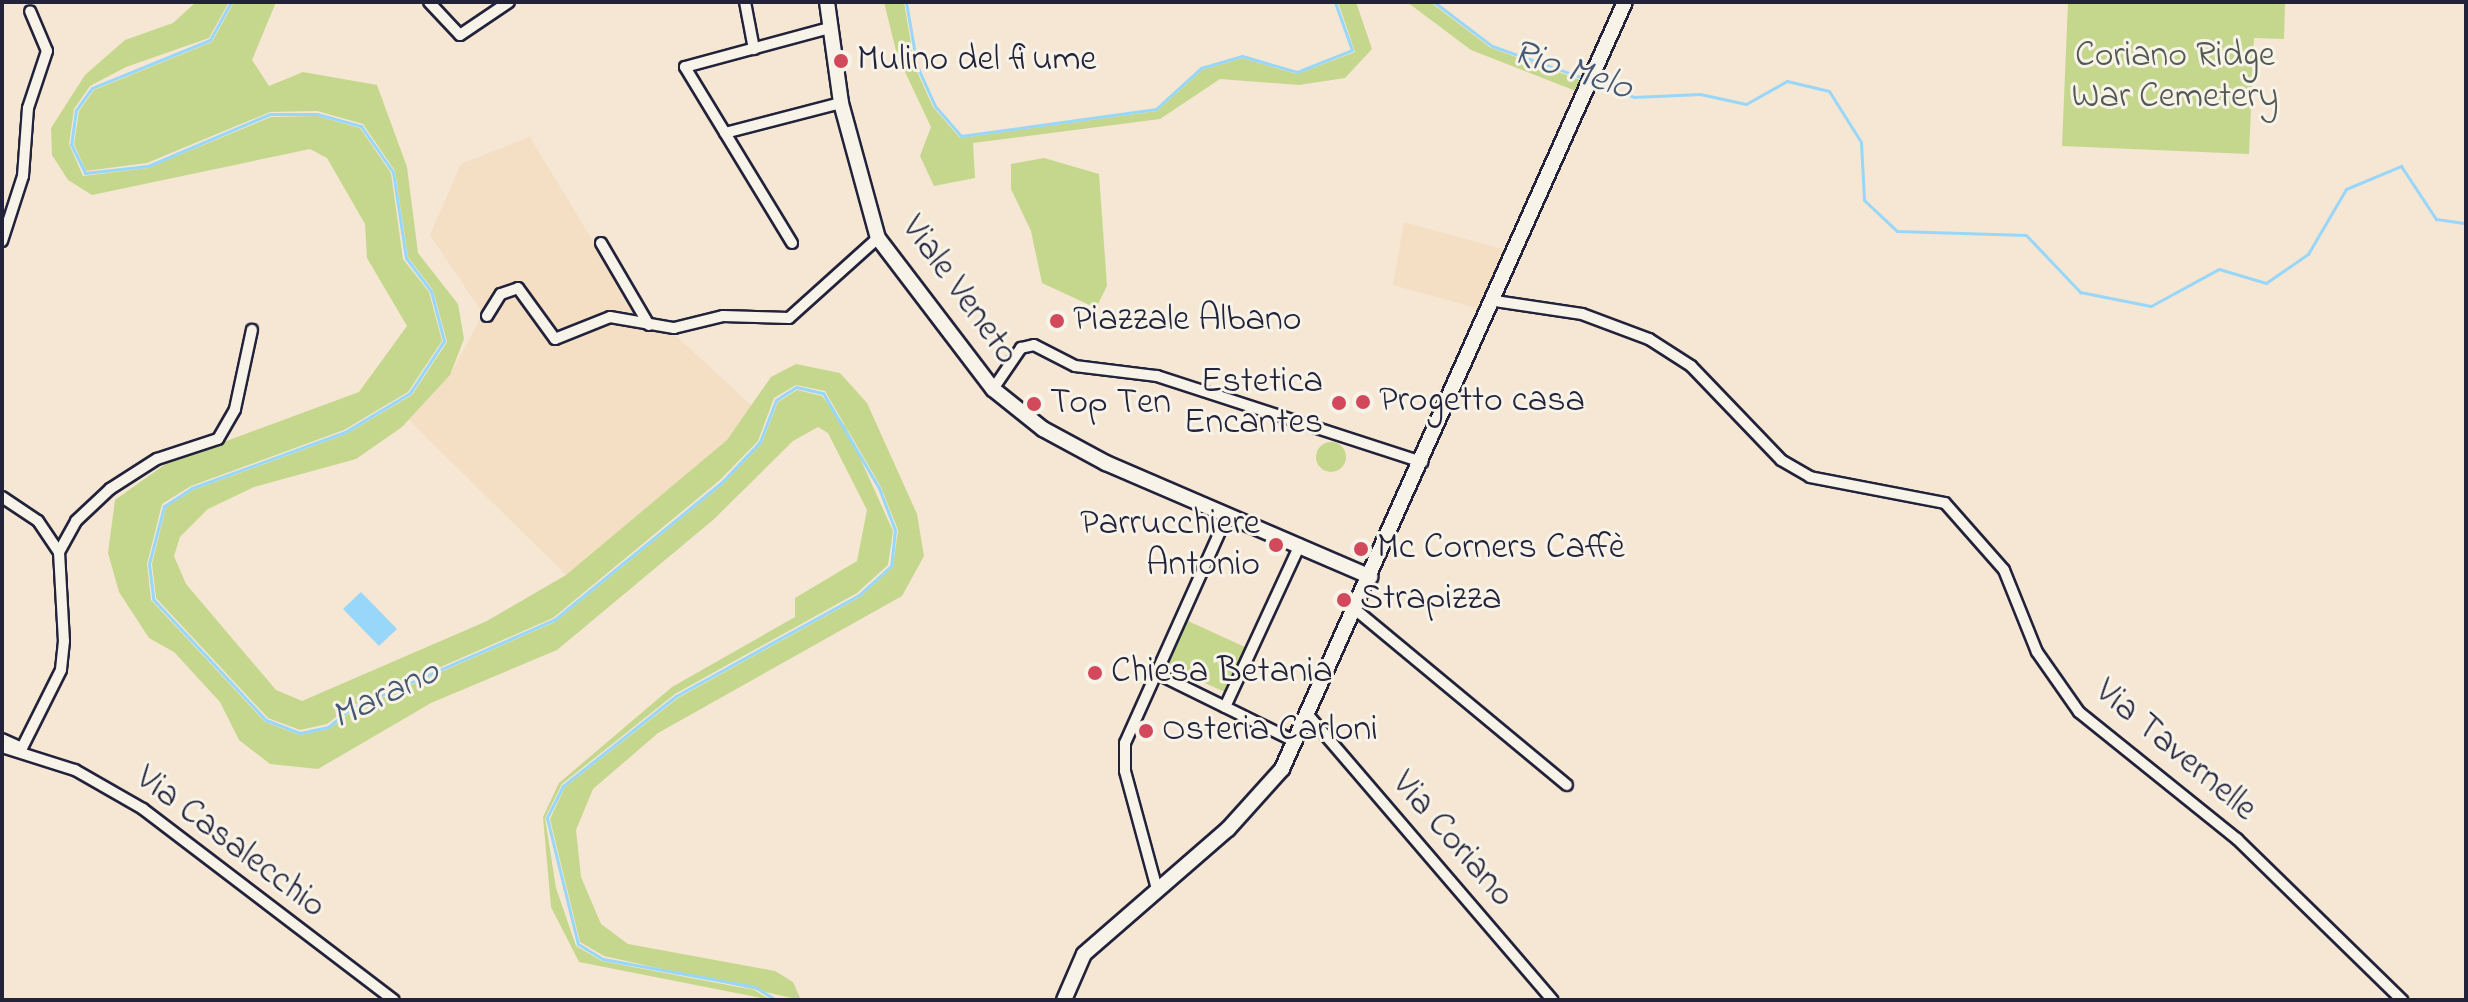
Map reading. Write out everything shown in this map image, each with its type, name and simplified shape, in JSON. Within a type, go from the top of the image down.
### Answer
[{"type":"main road","name":"Viale Veneto","points":[[827,2],[841,103],[878,238],[993,389],[1043,429],[1106,463],[1371,577]]},
{"type":"main road","points":[[1064,1000],[1084,954],[1259,800],[1296,742],[1495,301],[1625,2]]},
{"type":"street","points":[[429,2],[460,35],[509,2]]},
{"type":"street","points":[[745,2],[754,49]]},
{"type":"street","points":[[2,241],[20,192],[28,108],[47,51],[30,11]]},
{"type":"street","points":[[792,243],[685,67],[830,28]]},
{"type":"street","points":[[725,133],[841,103]]},
{"type":"street","points":[[487,316],[501,294],[518,288],[555,339],[610,317],[649,325],[789,318],[878,238]]},
{"type":"street","points":[[601,243],[649,325]]},
{"type":"street","name":"Via Tavernelle","points":[[1495,301],[1582,314],[1649,339],[1691,366],[1781,460],[1810,477],[1945,503],[2004,570],[2037,652],[2079,712],[2237,839],[2402,1000]]},
{"type":"street","points":[[22,748],[61,670],[59,552],[76,521],[110,489],[157,459],[218,439],[235,409],[252,330]]},
{"type":"street","points":[[993,389],[1021,348],[1034,345],[1075,366],[1157,376],[1422,462]]},
{"type":"street","points":[[2,497],[38,521],[59,552]]},
{"type":"street","points":[[1157,889],[1123,758],[1154,672],[1228,514]]},
{"type":"street","points":[[1225,707],[1300,545]]},
{"type":"street","points":[[1356,610],[1567,785]]},
{"type":"street","points":[[1154,672],[1296,742]]},
{"type":"street","name":"Via Coriano","points":[[1309,716],[1552,1000]]},
{"type":"street","name":"Via Casalecchio","points":[[2,739],[143,809],[394,1000]]},
{"type":"street","name":"Via Casalecchio","points":[[2,747],[22,748]]},
{"type":"shaded area","points":[[530,137],[639,318],[610,313],[556,335],[519,284],[498,291],[484,314],[516,293],[554,344],[610,322],[673,333],[752,406],[727,440],[566,575],[409,420],[450,375],[483,314],[430,235],[461,164]]},
{"type":"shaded area","points":[[1404,222],[1509,251],[1484,310],[1393,285]]},
{"type":"green space","points":[[196,2],[229,2],[209,38],[126,67],[90,86],[74,109],[69,144],[83,176],[148,168],[271,117],[317,116],[360,128],[391,173],[403,259],[429,292],[442,341],[408,392],[344,430],[191,486],[162,504],[147,564],[151,600],[265,722],[300,735],[329,729],[352,711],[555,622],[723,484],[762,443],[778,402],[797,390],[822,396],[846,427],[893,531],[888,565],[857,593],[675,694],[562,784],[545,818],[556,888],[576,946],[602,961],[754,990],[771,1000],[579,962],[551,907],[543,817],[559,783],[672,687],[795,617],[795,598],[857,561],[867,510],[828,433],[818,427],[793,441],[713,520],[557,650],[431,703],[318,769],[270,764],[239,740],[220,702],[174,652],[149,638],[119,592],[108,553],[115,500],[167,463],[359,392],[407,326],[367,258],[365,224],[327,158],[310,149],[92,195],[68,180],[52,155],[51,128],[85,75],[125,40],[173,23]]},
{"type":"green space","points":[[234,2],[276,2],[252,60],[269,86],[303,72],[377,85],[407,167],[418,253],[458,304],[464,339],[450,375],[402,427],[356,459],[254,487],[208,509],[180,537],[174,556],[186,584],[276,690],[302,701],[487,621],[566,575],[727,440],[771,377],[796,364],[840,373],[867,403],[917,514],[924,556],[902,596],[658,733],[593,789],[576,830],[581,877],[601,924],[628,944],[775,971],[793,982],[801,1000],[604,956],[580,942],[550,819],[565,787],[678,698],[860,597],[893,567],[898,530],[881,487],[825,391],[796,385],[774,398],[758,441],[720,480],[553,618],[349,707],[327,724],[300,730],[268,718],[156,598],[152,564],[166,507],[193,490],[346,434],[412,395],[447,342],[433,290],[408,257],[395,171],[363,124],[317,111],[270,112],[147,163],[86,171],[74,144],[79,111],[94,90],[212,42]]},
{"type":"green space","points":[[884,2],[904,2],[915,67],[933,107],[960,138],[1157,111],[1202,70],[1242,58],[1297,74],[1355,52],[1338,2],[1356,2],[1372,49],[1345,78],[1299,85],[1220,79],[1160,119],[973,143],[975,178],[934,186],[920,156],[931,127],[897,55]]},
{"type":"green space","points":[[1407,2],[1430,2],[1491,48],[1586,82],[1581,93],[1471,50]]},
{"type":"green space","name":"Coriano Ridge War Cemetery","points":[[2068,2],[2285,2],[2284,39],[2254,38],[2249,154],[2062,146]]},
{"type":"green space","points":[[1044,158],[1099,174],[1107,286],[1096,308],[1042,283],[1031,231],[1011,189],[1011,164]]},
{"type":"green space","points":[[1331,442],[1342,446],[1346,457],[1342,468],[1331,472],[1320,468],[1316,457],[1320,446]]},
{"type":"green space","points":[[1186,620],[1247,648],[1227,693],[1165,665]]},
{"type":"water","points":[[361,592],[397,629],[379,646],[343,609]]},
{"type":"waterway","name":"Marano","points":[[231,2],[210,40],[92,88],[76,110],[71,144],[85,173],[148,166],[270,114],[317,114],[361,126],[393,172],[406,258],[431,291],[444,341],[410,393],[345,432],[192,488],[164,506],[149,564],[153,599],[266,720],[300,733],[328,727],[350,709],[554,620],[722,482],[760,442],[776,400],[796,387],[823,393],[879,488],[895,530],[891,566],[859,595],[676,696],[563,786],[547,818],[578,944],[603,959],[755,987],[776,1000]]},
{"type":"waterway","name":"Rio Melo","points":[[906,2],[917,66],[935,106],[961,136],[1156,109],[1201,68],[1242,56],[1297,72],[1352,50],[1335,2]]},
{"type":"waterway","name":"Rio Melo","points":[[1434,2],[1492,46],[1586,79]]},
{"type":"waterway","name":"Rio Melo","points":[[1593,82],[1634,97],[1700,94],[1746,104],[1787,81],[1829,91],[1861,142],[1864,200],[1897,231],[2026,235],[2080,292],[2151,306],[2219,269],[2266,283],[2308,254],[2346,189],[2401,166],[2436,219],[2466,223]]},
{"type":"place","name":"Mulino del fiume","points":[[841,61]]},
{"type":"place","name":"Piazzale Albano","points":[[1057,321]]},
{"type":"place","name":"Progetto casa","points":[[1363,402]]},
{"type":"place","name":"Estetica Encantes","points":[[1339,403]]},
{"type":"place","name":"Top Ten","points":[[1034,404]]},
{"type":"place","name":"Parrucchiere Antonio","points":[[1276,545]]},
{"type":"place","name":"Mc Corners Caffè","points":[[1361,549]]},
{"type":"place","name":"Strapizza","points":[[1344,600]]},
{"type":"place","name":"Chiesa Betania","points":[[1095,673]]},
{"type":"place","name":"Osteria Carloni","points":[[1146,731]]}]
